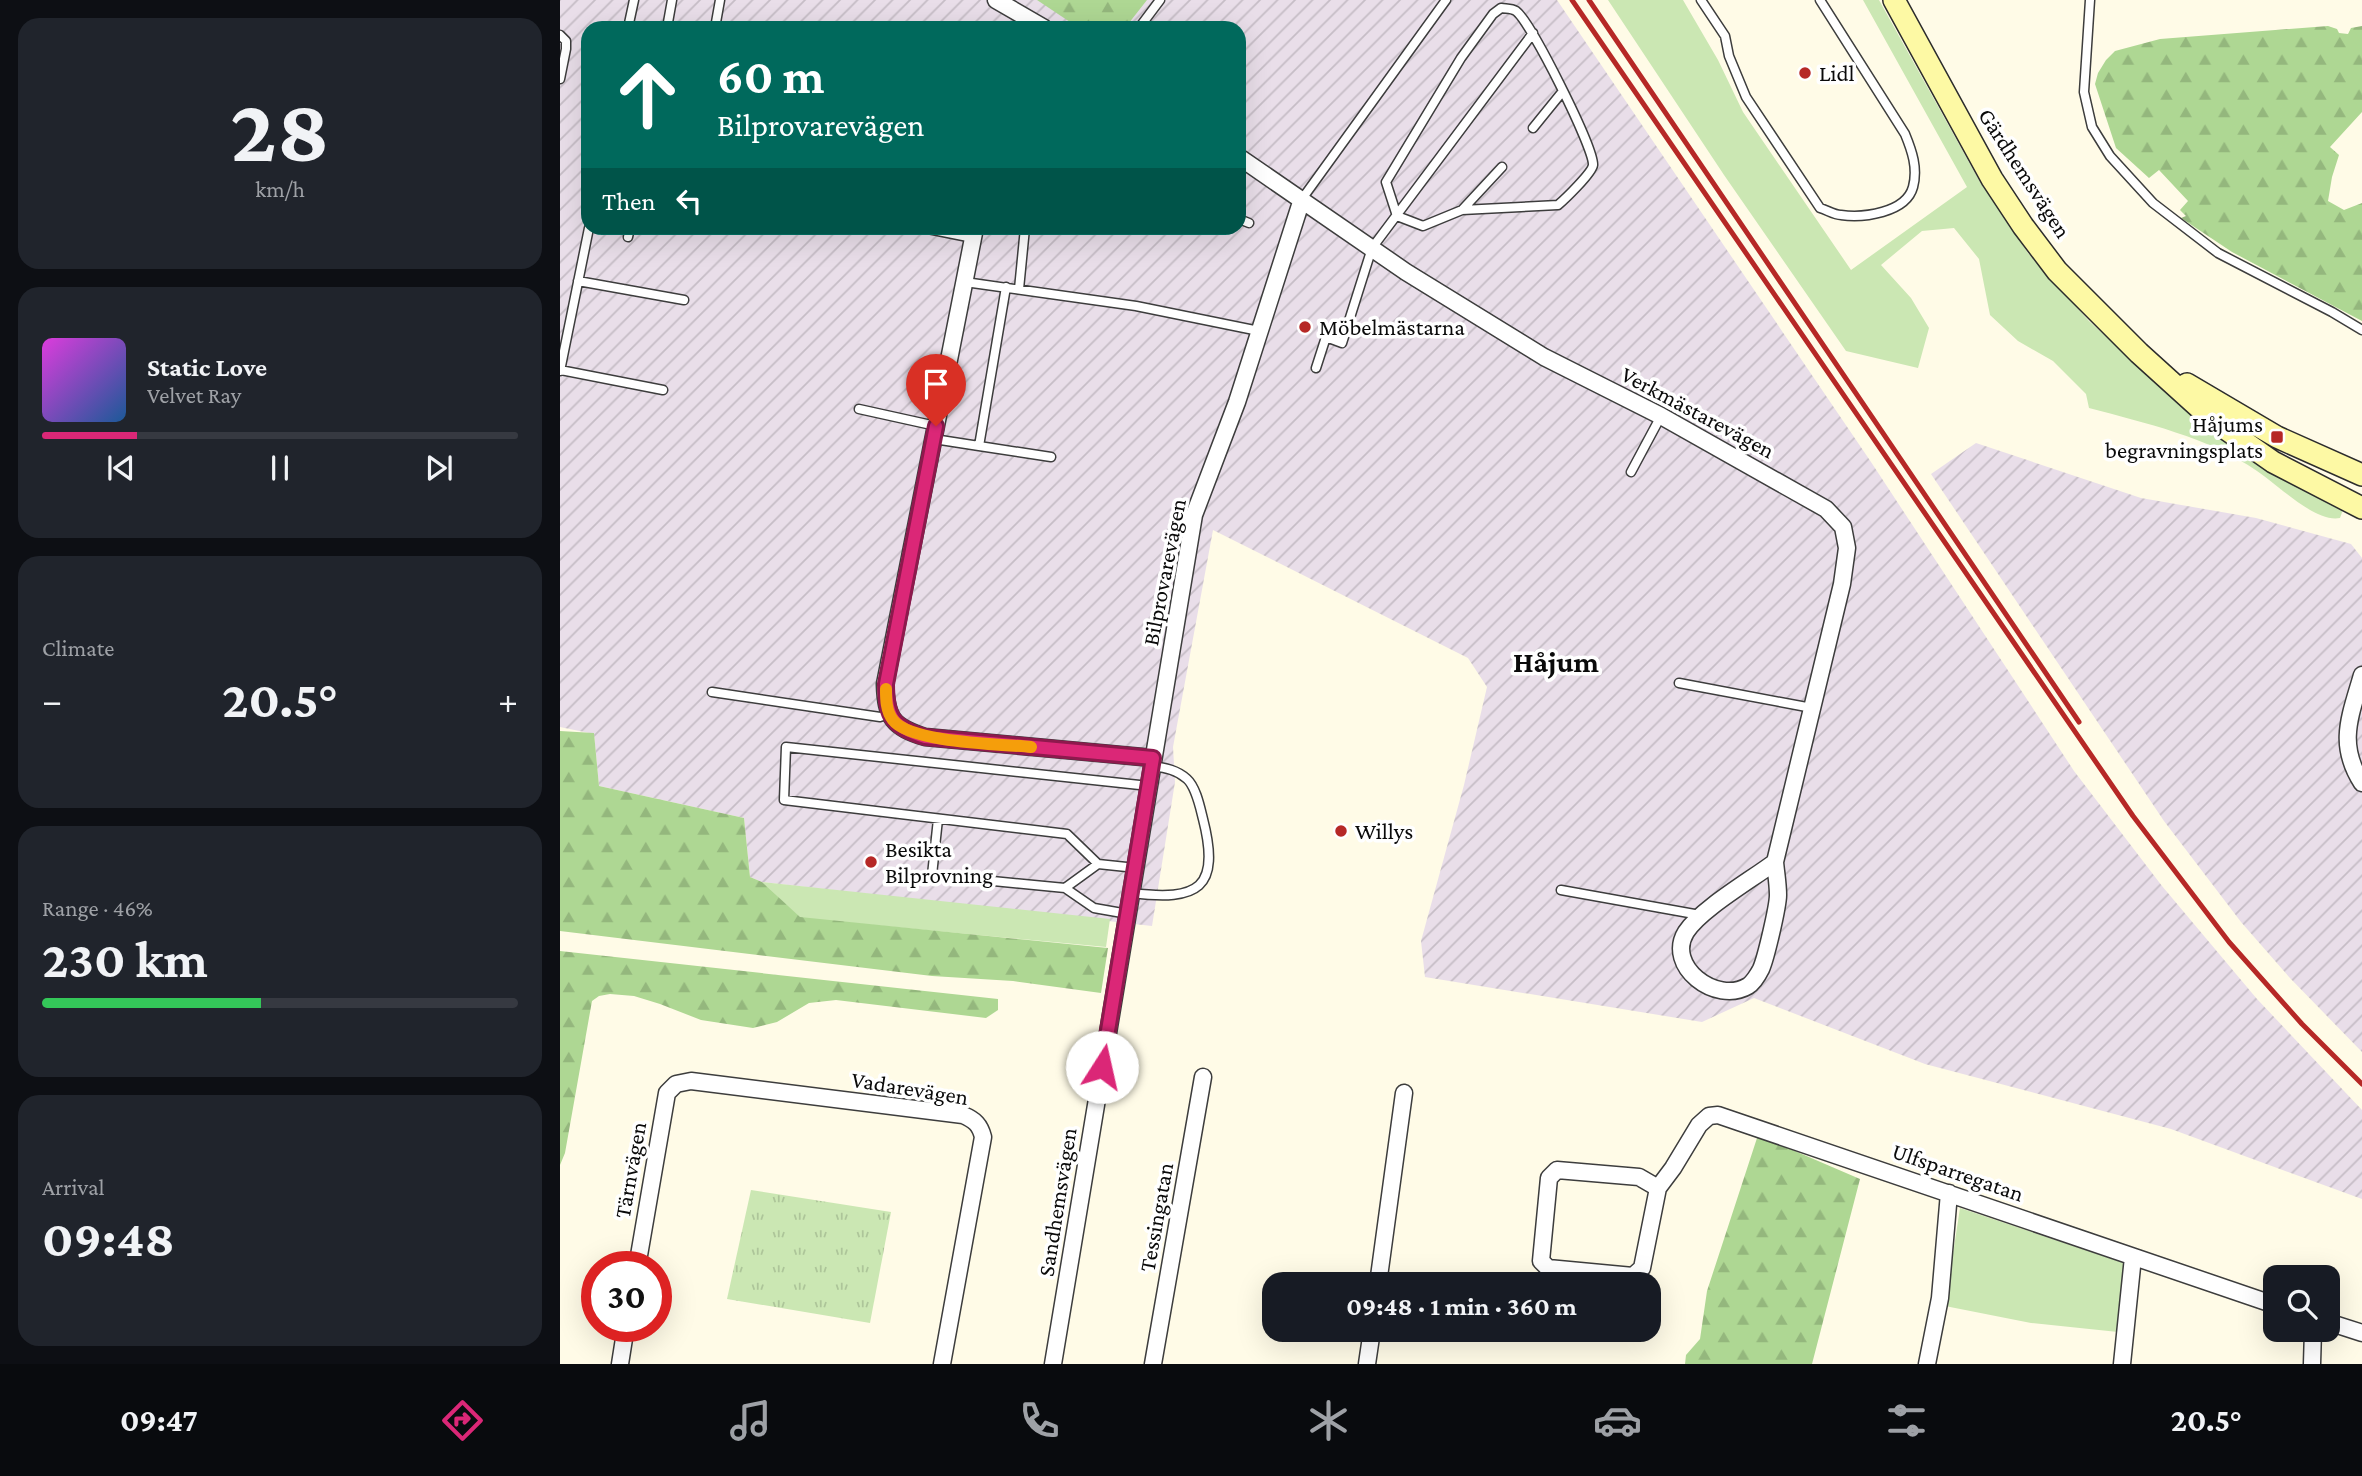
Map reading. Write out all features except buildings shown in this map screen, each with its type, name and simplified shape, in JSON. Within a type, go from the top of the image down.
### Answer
[{"type":"main road","name":"Gärdhemsvägen","points":[[1894,0],[1992,178],[2057,271],[2139,353],[2224,428],[2273,461],[2362,508]]},
{"type":"main road","name":"Gärdhemsvägen","points":[[2139,353],[2240,417],[2277,437],[2362,475]]},
{"type":"street","points":[[996,0],[1018,21]]},
{"type":"street","name":"Verkmästarevägen","points":[[1246,162],[1406,272],[1545,357],[1661,416],[1826,509],[1843,527],[1847,548],[1842,584],[1775,862],[1778,897],[1761,969],[1749,985],[1728,992],[1706,987],[1692,976],[1682,955],[1685,934],[1700,915],[1775,862]]},
{"type":"street","name":"Bilprovarevägen","points":[[1128,919],[1194,515],[1237,402],[1302,200]]},
{"type":"street","points":[[973,235],[886,684],[886,704],[892,720],[904,730],[925,737],[1153,762]]},
{"type":"street","points":[[2362,675],[2349,720],[2347,751],[2352,767],[2362,783]]},
{"type":"street","name":"Sandhemsvägen","points":[[1053,1364],[1128,919]]},
{"type":"street","name":"Tessingatan","points":[[1153,1364],[1203,1077]]},
{"type":"street","name":"Vadarevägen","points":[[676,1084],[691,1080],[963,1115],[974,1120],[981,1129],[983,1138],[942,1364]]},
{"type":"street","name":"Tärnvägen","points":[[640,1251],[667,1093],[676,1084]]},
{"type":"street","points":[[1380,1272],[1404,1093]]},
{"type":"street","name":"Ulfsparregatan","points":[[1658,1188],[1639,1177],[1558,1170],[1549,1178],[1541,1261],[1548,1268],[1633,1276],[1642,1268],[1658,1188],[1699,1125],[1709,1116],[1718,1115],[2263,1301]]},
{"type":"street","points":[[1927,1364],[1940,1298],[1949,1193]]},
{"type":"street","points":[[2122,1364],[2133,1257]]},
{"type":"street","points":[[2340,1326],[2362,1333]]},
{"type":"street","points":[[620,1364],[623,1342]]},
{"type":"street","points":[[1367,1364],[1370,1342]]},
{"type":"street","points":[[2312,1364],[2313,1342]]},
{"type":"lane","points":[[630,21],[634,0]]},
{"type":"lane","points":[[668,21],[672,0]]},
{"type":"lane","points":[[716,21],[720,0]]},
{"type":"lane","points":[[1144,21],[1160,0]]},
{"type":"lane","points":[[1302,200],[1446,0]]},
{"type":"lane","points":[[1397,216],[1423,226],[1462,210],[1558,205],[1591,170],[1592,159],[1563,91],[1533,33],[1509,0]]},
{"type":"lane","points":[[1701,0],[1725,36],[1729,56],[1746,97],[1820,208],[1839,215],[1864,215],[1884,211],[1901,203],[1912,191],[1915,176],[1914,155],[1905,134],[1820,0]]},
{"type":"lane","points":[[2090,0],[2084,92],[2092,127],[2110,156],[2153,203],[2218,253],[2362,330]]},
{"type":"lane","points":[[1397,216],[1386,182],[1461,58],[1493,14],[1501,8],[1518,12]]},
{"type":"lane","points":[[1316,368],[1326,337],[1342,343],[1373,248],[1533,33]]},
{"type":"lane","points":[[560,36],[566,41],[560,79]]},
{"type":"lane","points":[[1533,128],[1563,91]]},
{"type":"lane","points":[[1462,210],[1502,167]]},
{"type":"lane","points":[[588,235],[560,371],[663,390]]},
{"type":"lane","points":[[1019,289],[1025,235]]},
{"type":"lane","points":[[578,281],[684,300]]},
{"type":"lane","points":[[965,282],[1136,306],[1259,331]]},
{"type":"lane","points":[[979,446],[1006,287]]},
{"type":"lane","points":[[859,409],[979,446],[1051,457]]},
{"type":"lane","points":[[1631,472],[1661,416]]},
{"type":"lane","points":[[1679,683],[1812,708]]},
{"type":"lane","points":[[712,692],[880,717],[890,714]]},
{"type":"lane","points":[[1136,869],[1098,864],[1067,834],[784,800],[786,747],[1149,786]]},
{"type":"lane","points":[[1132,893],[1161,897],[1183,895],[1201,885],[1210,865],[1208,838],[1190,780],[1153,762]]},
{"type":"lane","points":[[938,819],[932,875],[1065,888],[1094,908],[1128,919]]},
{"type":"lane","points":[[1065,888],[1098,864]]},
{"type":"lane","points":[[1561,890],[1700,915]]},
{"type":"shaded area","points":[[560,0],[1557,0],[1871,462],[2074,771],[2162,886],[2257,999],[2362,1110],[2362,1199],[2171,1129],[1925,1064],[1754,998],[1702,1022],[1425,977],[1421,941],[1464,785],[1487,687],[1468,658],[1213,530],[1173,747],[1175,782],[1152,926],[762,882],[750,877],[744,818],[599,786],[594,734],[560,727]]},
{"type":"shaded area","points":[[1976,443],[2141,498],[2256,518],[2351,544],[2362,558],[2362,1052],[2289,977],[2241,922],[2164,821],[1931,474]]},
{"type":"green space","points":[[1037,0],[1147,0],[1130,21],[1068,21]]},
{"type":"green space","points":[[1608,0],[1683,0],[1718,60],[1743,112],[1851,270],[1967,187],[1863,0],[1879,0],[1980,182],[2028,253],[2089,321],[2202,425],[2293,483],[2344,507],[2340,518],[2319,515],[2308,509],[2257,471],[2218,449],[2176,432],[2089,408],[2086,394],[2053,361],[2018,341],[1990,315],[1979,259],[1954,228],[1922,231],[1881,265],[1911,298],[1929,328],[1918,368],[1846,351],[1724,175]]},
{"type":"green space","points":[[2328,26],[2337,29],[2339,33],[2348,34],[2351,28],[2362,26],[2362,112],[2330,147],[2339,155],[2328,201],[2344,210],[2362,203],[2362,321],[2232,252],[2181,218],[2186,216],[2180,210],[2188,201],[2159,170],[2149,178],[2116,148],[2095,84],[2098,73],[2115,51],[2160,39]]},
{"type":"green space","points":[[560,731],[594,733],[599,786],[744,818],[750,877],[762,882],[800,917],[1108,948],[1101,993],[1013,981],[932,976],[560,931]]},
{"type":"green space","points":[[762,882],[1110,919],[1106,947],[800,918]]},
{"type":"green space","points":[[560,951],[998,999],[998,1010],[986,1018],[836,1000],[809,1003],[777,1022],[753,1028],[701,1020],[634,996],[599,996],[592,1001],[565,1153],[560,1165]]},
{"type":"green space","points":[[1758,1135],[1860,1179],[1812,1364],[1685,1364],[1686,1355],[1700,1339],[1707,1291]]},
{"type":"green space","points":[[751,1190],[891,1212],[870,1323],[727,1299]]},
{"type":"green space","points":[[1960,1208],[2127,1264],[2118,1332],[2031,1323],[1945,1306]]},
{"type":"railway","points":[[1572,0],[2133,816],[2229,942],[2302,1024],[2362,1084]]},
{"type":"railway","points":[[1589,0],[2079,722]]},
{"type":"slow traffic","points":[[886,689],[886,704],[892,720],[904,730],[925,737],[1031,747]]},
{"type":"place","name":"Lidl","points":[[1805,73]]},
{"type":"place","name":"Möbelmästarna","points":[[1305,327]]},
{"type":"place","name":"Håjums begravningsplats","points":[[2277,437]]},
{"type":"place","name":"Willys","points":[[1341,831]]},
{"type":"place","name":"Besikta Bilprovning","points":[[871,862]]},
{"type":"district","name":"Håjum","points":[[1556,662]]},
{"type":"route","points":[[936,426],[886,684],[886,704],[892,720],[904,730],[925,737],[1153,758],[1102,1067]]}]
